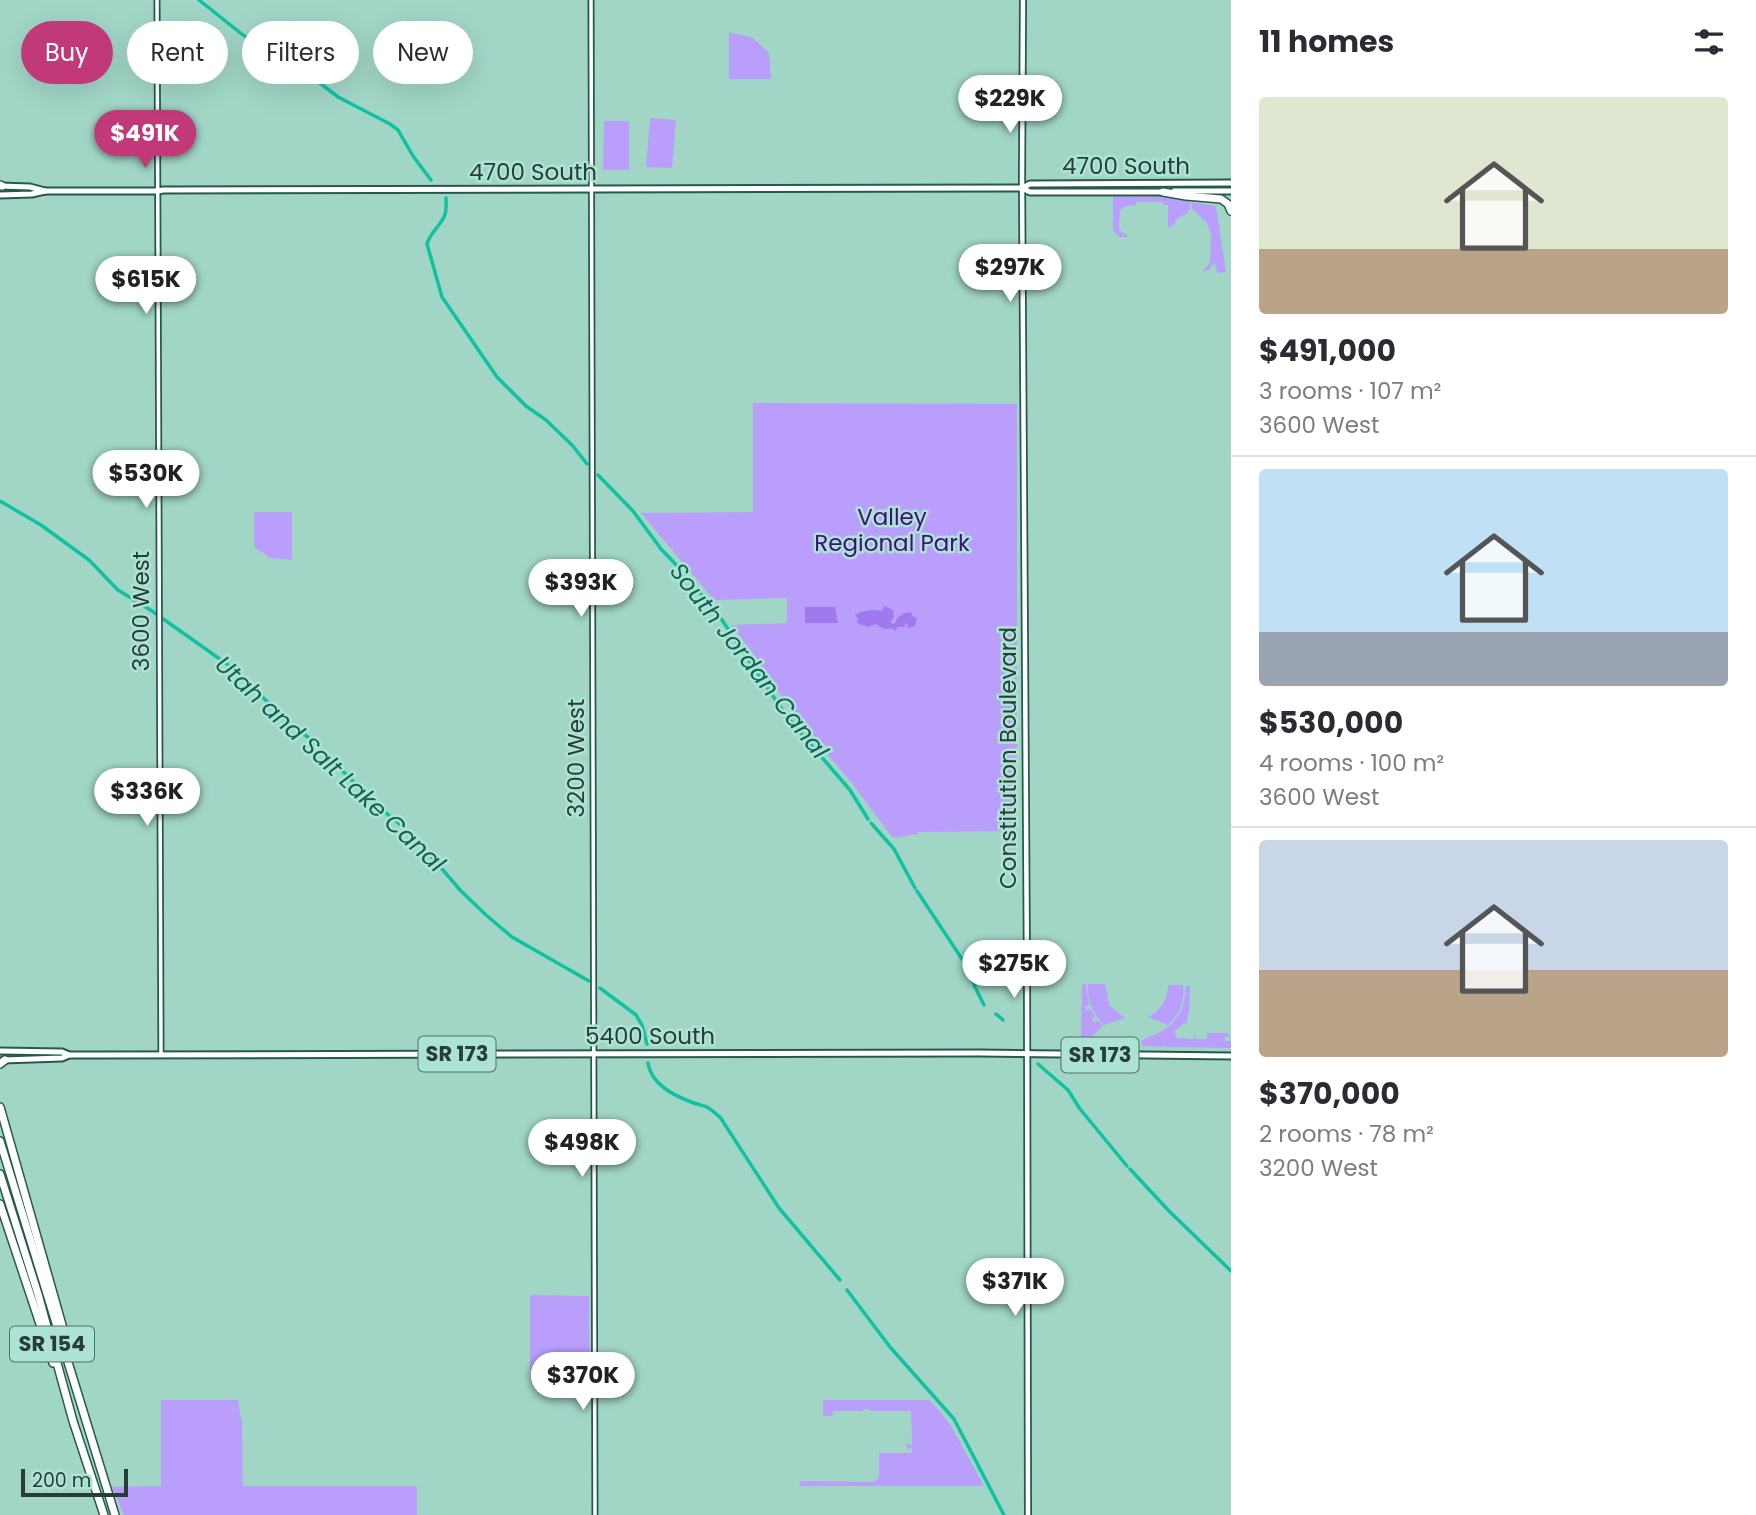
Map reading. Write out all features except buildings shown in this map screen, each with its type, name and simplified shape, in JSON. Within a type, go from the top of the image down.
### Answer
[{"type":"highway","points":[[1163,191],[1221,199],[1227,202],[1231,211]]},
{"type":"highway","points":[[0,1107],[46,1263],[88,1432]]},
{"type":"highway","name":"SR 154","points":[[0,1141],[115,1515]]},
{"type":"highway","name":"SR 154","points":[[0,1174],[104,1515]]},
{"type":"highway","points":[[0,1204],[78,1435]]},
{"type":"main road","name":"Constitution Boulevard","points":[[1023,0],[1028,1515]]},
{"type":"main road","name":"4700 South","points":[[1,188],[30,187],[45,191],[1022,188],[1030,184],[1231,183]]},
{"type":"main road","name":"4700 South","points":[[1022,188],[1030,192],[1231,191]]},
{"type":"main road","name":"5400 South","points":[[0,1051],[62,1052],[69,1055],[595,1053],[1231,1056]]},
{"type":"main road","name":"5400 South","points":[[2,1061],[62,1058],[69,1055]]},
{"type":"street","name":"3600 West","points":[[157,0],[161,1055]]},
{"type":"street","name":"3200 West","points":[[591,0],[595,1515]]},
{"type":"green space","points":[[729,32],[753,38],[769,53],[771,79],[729,79]]},
{"type":"green space","points":[[650,118],[676,120],[672,168],[646,167]]},
{"type":"green space","points":[[604,121],[629,121],[629,170],[603,170]]},
{"type":"green space","points":[[1113,197],[1189,200],[1190,209],[1168,228],[1168,205],[1163,205],[1163,202],[1136,202],[1136,205],[1126,206],[1120,210],[1119,228],[1128,237],[1120,237],[1113,231]]},
{"type":"green space","points":[[1191,202],[1216,206],[1226,272],[1217,273],[1215,263],[1210,270],[1202,271],[1210,263],[1211,234],[1206,222],[1192,209]]},
{"type":"green space","name":"Valley Regional Park","points":[[753,403],[1017,404],[1017,831],[918,832],[892,837],[851,782],[798,720],[731,625],[787,623],[787,598],[714,600],[641,513],[753,512]]},
{"type":"green space","points":[[254,512],[292,512],[292,560],[270,558],[254,546]]},
{"type":"green space","points":[[1082,983],[1086,984],[1089,1005],[1085,1007],[1086,1010],[1091,1009],[1095,1017],[1092,1019],[1094,1023],[1098,1020],[1103,1026],[1081,1044]]},
{"type":"green space","points":[[1088,984],[1105,984],[1109,1005],[1125,1018],[1104,1025],[1092,1006]]},
{"type":"green space","points":[[1168,985],[1183,985],[1183,996],[1181,1007],[1168,1025],[1148,1017],[1163,1004]]},
{"type":"green space","points":[[1185,986],[1190,986],[1189,1012],[1186,1024],[1175,1031],[1176,1037],[1194,1039],[1194,1033],[1196,1039],[1207,1039],[1207,1033],[1228,1033],[1230,1037],[1225,1037],[1225,1041],[1231,1041],[1231,1048],[1142,1046],[1141,1040],[1164,1030],[1176,1018],[1183,1004]]},
{"type":"green space","points":[[530,1296],[589,1296],[590,1378],[530,1378]]},
{"type":"green space","points":[[161,1400],[238,1400],[242,1419],[243,1486],[417,1486],[417,1515],[124,1515],[112,1487],[161,1486]]},
{"type":"green space","points":[[823,1400],[930,1400],[950,1424],[984,1486],[799,1486],[801,1481],[874,1482],[879,1477],[879,1453],[912,1453],[912,1448],[908,1449],[906,1446],[912,1445],[911,1411],[863,1409],[833,1411],[832,1416],[823,1416]]},
{"type":"shaded area","points":[[884,606],[893,610],[892,624],[902,614],[911,612],[912,616],[917,618],[915,626],[907,628],[906,623],[895,631],[876,624],[868,627],[857,623],[855,615],[868,610],[882,611]]},
{"type":"shaded area","points":[[805,607],[835,607],[838,623],[805,623]]},
{"type":"waterway","name":"South Jordan Canal","points":[[199,0],[243,35],[294,63],[338,97],[398,130],[431,180]]},
{"type":"waterway","name":"South Jordan Canal","points":[[446,198],[445,215],[427,244],[442,297],[497,377],[573,446],[587,464]]},
{"type":"waterway","name":"South Jordan Canal","points":[[598,475],[633,511],[661,549],[722,620],[787,717],[850,790],[868,819]]},
{"type":"waterway","name":"Utah and Salt Lake Canal","points":[[0,501],[41,525],[89,560],[118,590],[234,669],[380,808],[414,836],[460,890],[486,915],[512,937],[589,981]]},
{"type":"waterway","name":"South Jordan Canal","points":[[871,823],[894,849],[915,888]]},
{"type":"waterway","name":"South Jordan Canal","points":[[917,891],[964,962]]},
{"type":"waterway","name":"South Jordan Canal","points":[[964,964],[973,982]]},
{"type":"waterway","name":"South Jordan Canal","points":[[974,985],[984,1005]]},
{"type":"waterway","name":"Utah and Salt Lake Canal","points":[[600,988],[636,1015],[647,1044]]},
{"type":"waterway","name":"South Jordan Canal","points":[[996,1014],[1003,1020]]},
{"type":"waterway","name":"Utah and Salt Lake Canal","points":[[648,1063],[653,1077],[664,1088],[707,1107],[720,1117],[779,1208],[840,1280]]},
{"type":"waterway","name":"South Jordan Canal","points":[[1038,1064],[1068,1090],[1080,1109],[1127,1166]]},
{"type":"waterway","name":"South Jordan Canal","points":[[1130,1169],[1231,1271]]},
{"type":"waterway","name":"Utah and Salt Lake Canal","points":[[847,1290],[890,1347],[954,1419],[1004,1515]]}]
